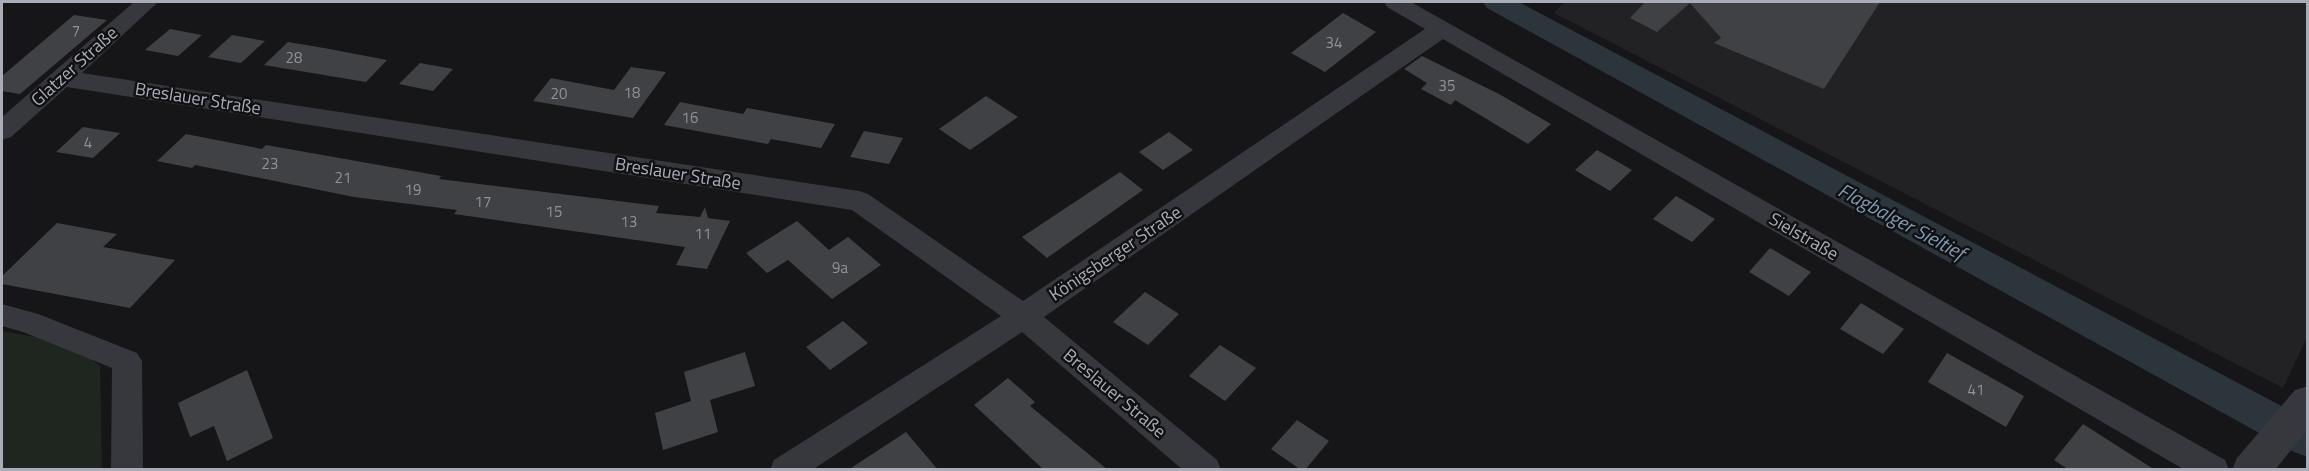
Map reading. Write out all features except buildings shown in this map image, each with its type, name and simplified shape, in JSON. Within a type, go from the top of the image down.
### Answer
[{"type":"street","name":"Glatzer Straße","points":[[2,131],[147,2]]},
{"type":"street","name":"Sielstraße","points":[[1395,2],[2214,470]]},
{"type":"street","name":"Königsberger Straße","points":[[784,470],[1023,316],[1442,29]]},
{"type":"street","name":"Breslauer Straße","points":[[62,78],[859,201],[1023,316],[1206,470]]},
{"type":"street","points":[[2,315],[28,322],[127,361],[127,470]]},
{"type":"street","points":[[2256,462],[2307,401]]},
{"type":"shaded area","points":[[1565,2],[2307,2],[2307,337],[2283,388],[1554,13]]},
{"type":"shaded area","points":[[2,331],[72,344],[100,366],[102,469],[2,469]]},
{"type":"waterway","name":"Flagbalger Sieltief","points":[[1497,2],[2308,440]]}]
